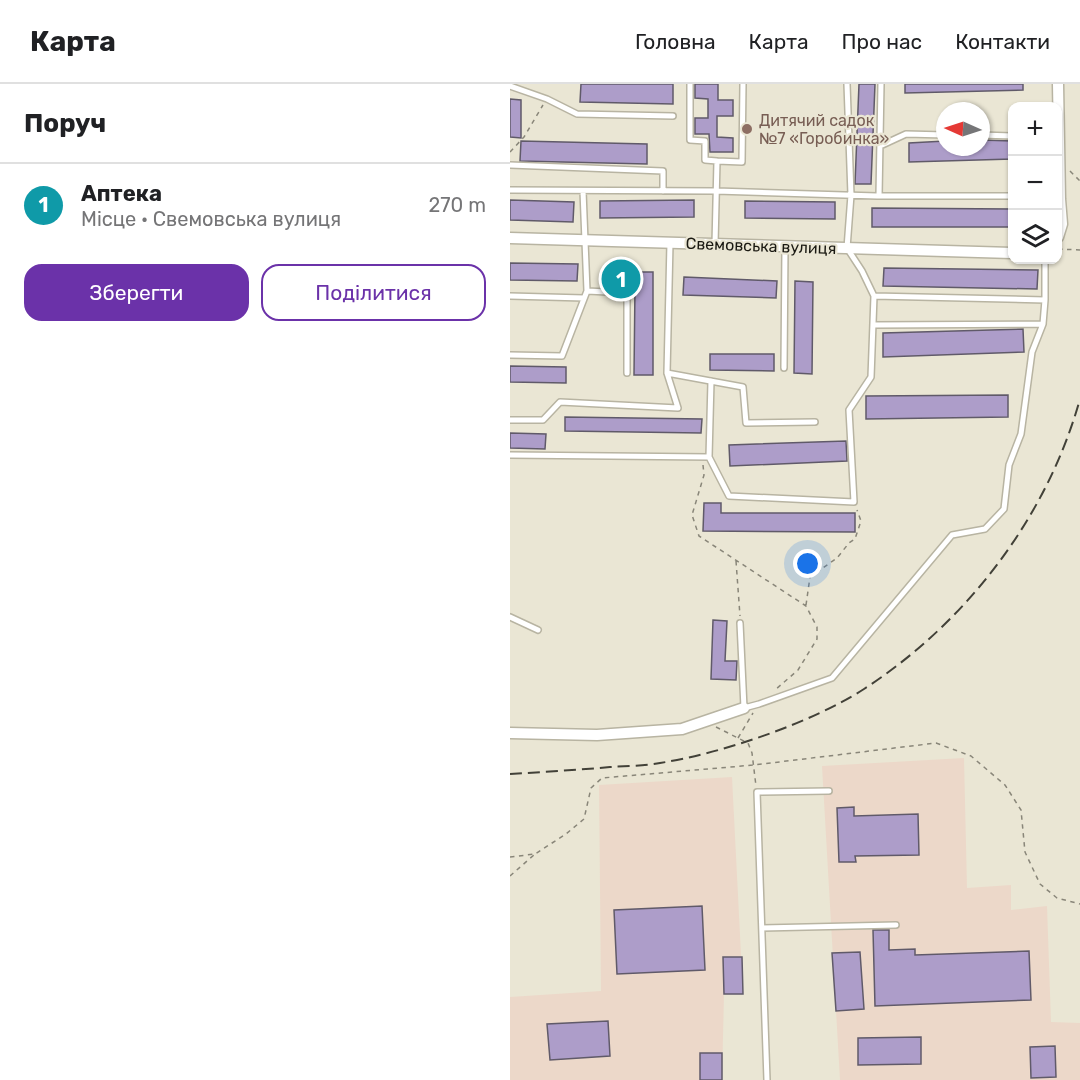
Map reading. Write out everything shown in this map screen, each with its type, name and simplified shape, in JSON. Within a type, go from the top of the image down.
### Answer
[{"type":"street","points":[[1058,84],[1058,102]]},
{"type":"street","name":"Свемовська вулиця","points":[[510,238],[1008,253]]},
{"type":"street","points":[[510,733],[597,735],[682,729],[744,708]]},
{"type":"lane","points":[[690,84],[690,141],[705,141],[705,160],[742,162],[743,84]]},
{"type":"lane","points":[[711,381],[705,457],[729,496],[854,502],[849,410],[871,377],[874,296],[847,248],[852,195],[847,84]]},
{"type":"lane","points":[[879,196],[881,84]]},
{"type":"lane","points":[[510,86],[547,99],[577,114],[674,116]]},
{"type":"lane","points":[[880,147],[906,134],[936,135]]},
{"type":"lane","points":[[990,135],[1008,136]]},
{"type":"lane","points":[[715,244],[717,161]]},
{"type":"lane","points":[[510,165],[663,171],[663,191]]},
{"type":"lane","points":[[510,190],[716,191],[879,196],[1008,195]]},
{"type":"lane","points":[[510,355],[562,356],[587,291],[583,191]]},
{"type":"lane","points":[[510,420],[543,420],[560,402],[678,408],[668,373],[670,243]]},
{"type":"lane","points":[[784,368],[785,247]]},
{"type":"lane","points":[[740,623],[744,708],[759,705],[832,678],[952,535],[985,529],[1004,509],[1009,465],[1021,434],[1032,352],[1043,324],[1045,264]]},
{"type":"lane","points":[[587,291],[627,293],[627,373]]},
{"type":"lane","points":[[510,296],[584,298]]},
{"type":"lane","points":[[874,296],[1045,300]]},
{"type":"lane","points":[[873,325],[1043,324]]},
{"type":"lane","points":[[668,373],[743,387],[746,423],[815,422]]},
{"type":"lane","points":[[510,455],[705,457]]},
{"type":"lane","points":[[510,617],[538,630]]},
{"type":"lane","points":[[767,1080],[757,792],[829,791]]},
{"type":"lane","points":[[762,928],[896,925]]},
{"type":"path","points":[[510,152],[524,137],[547,99]]},
{"type":"path","points":[[1062,249],[1080,250]]},
{"type":"path","points":[[705,457],[704,475],[692,515],[699,536],[806,606],[817,627],[817,639],[798,670],[774,691]]},
{"type":"path","points":[[806,606],[810,577],[837,558],[855,539],[861,521],[854,502]]},
{"type":"path","points":[[736,560],[740,623]]},
{"type":"path","points":[[738,738],[759,705]]},
{"type":"path","points":[[704,722],[748,743],[754,765],[757,792]]},
{"type":"path","points":[[510,876],[535,854],[584,819],[591,788],[602,778],[754,765],[936,743],[971,756],[1005,785],[1021,810],[1025,852],[1040,884],[1057,898],[1080,904]]},
{"type":"path","points":[[510,857],[535,854]]},
{"type":"shaded area","points":[[964,758],[967,888],[1011,885],[1011,910],[1047,906],[1051,1022],[1080,1023],[1080,1080],[840,1080],[822,766]]},
{"type":"shaded area","points":[[732,777],[743,994],[724,994],[722,1080],[510,1080],[510,997],[601,991],[599,785]]},
{"type":"building","points":[[581,84],[673,84],[673,104],[580,102]]},
{"type":"building","points":[[695,84],[718,84],[718,100],[733,100],[733,116],[717,116],[717,137],[733,138],[733,152],[710,152],[709,134],[695,134],[695,118],[708,118],[708,99],[695,98]]},
{"type":"building","points":[[859,84],[875,84],[871,184],[855,184]]},
{"type":"building","points":[[905,84],[1023,84],[1023,90],[905,93]]},
{"type":"building","points":[[510,99],[521,100],[521,138],[510,137]]},
{"type":"building","points":[[990,140],[1008,141],[1008,159],[909,162],[909,143],[936,142],[936,156],[990,156]]},
{"type":"building","points":[[521,141],[647,144],[647,164],[520,161]]},
{"type":"building","points":[[510,200],[574,202],[573,222],[510,220]]},
{"type":"building","points":[[694,200],[694,217],[600,218],[600,201]]},
{"type":"building","points":[[745,201],[835,202],[835,219],[745,218]]},
{"type":"building","points":[[872,208],[1008,209],[1008,227],[872,227]]},
{"type":"building","points":[[510,263],[578,264],[577,281],[510,280]]},
{"type":"building","points":[[607,266],[635,266],[635,272],[653,272],[653,375],[634,375],[635,287],[606,286]]},
{"type":"building","points":[[884,268],[1038,270],[1037,289],[883,286]]},
{"type":"building","points":[[684,277],[777,281],[776,298],[683,295]]},
{"type":"building","points":[[795,281],[813,282],[812,374],[794,373]]},
{"type":"building","points":[[1023,329],[1024,352],[883,357],[883,333]]},
{"type":"building","points":[[710,354],[774,354],[774,371],[710,370]]},
{"type":"building","points":[[510,366],[566,367],[566,383],[510,382]]},
{"type":"building","points":[[1008,395],[1008,417],[866,419],[866,396]]},
{"type":"building","points":[[565,417],[702,419],[701,433],[565,431]]},
{"type":"building","points":[[510,433],[546,434],[545,449],[510,448]]},
{"type":"building","points":[[846,441],[847,461],[730,466],[729,445]]},
{"type":"building","points":[[704,503],[721,503],[721,513],[855,513],[855,532],[703,531]]},
{"type":"building","points":[[713,620],[727,621],[725,661],[737,661],[736,680],[711,679]]},
{"type":"building","points":[[854,807],[854,816],[918,814],[919,855],[855,856],[856,862],[839,862],[837,808]]},
{"type":"building","points":[[702,906],[705,970],[617,974],[614,910]]},
{"type":"building","points":[[873,930],[889,930],[889,950],[915,949],[915,955],[1029,951],[1031,1000],[875,1006]]},
{"type":"building","points":[[860,952],[864,1009],[836,1011],[832,953]]},
{"type":"building","points":[[723,957],[742,957],[743,994],[724,994]]},
{"type":"building","points":[[608,1021],[610,1056],[550,1060],[547,1024]]},
{"type":"building","points":[[921,1037],[921,1064],[858,1065],[858,1038]]},
{"type":"building","points":[[1055,1046],[1056,1077],[1031,1078],[1030,1047]]},
{"type":"building","points":[[700,1053],[722,1053],[722,1080],[700,1080]]},
{"type":"railway","points":[[510,774],[654,764],[711,752],[793,725],[843,702],[864,689],[902,662],[937,632],[969,599],[998,563],[1024,525],[1047,485],[1080,399]]},
{"type":"place","name":"Дитячий садок №7 «Горобинка»","points":[[747,129]]},
{"type":"place","name":"Аптека","points":[[621,279]]}]
